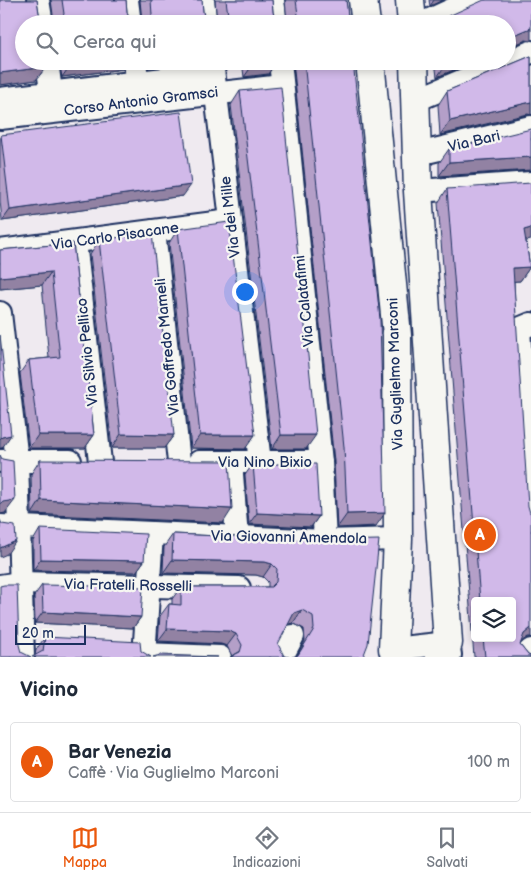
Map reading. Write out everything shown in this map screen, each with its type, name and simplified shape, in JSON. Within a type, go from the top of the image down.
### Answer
[{"type":"street","points":[[38,0],[40,15]]},
{"type":"street","points":[[127,0],[129,15]]},
{"type":"street","points":[[203,0],[205,15]]},
{"type":"street","points":[[273,0],[275,15]]},
{"type":"street","points":[[364,0],[365,15]]},
{"type":"street","points":[[410,0],[411,15]]},
{"type":"street","points":[[440,15],[473,0]]},
{"type":"street","points":[[516,58],[531,52]]},
{"type":"street","points":[[47,70],[52,102]]},
{"type":"street","name":"Via Calatafimi","points":[[281,70],[321,462],[326,541]]},
{"type":"street","name":"Via Guglielmo Marconi","points":[[371,70],[397,335],[398,539],[392,654]]},
{"type":"street","points":[[392,654],[446,652],[418,190],[414,70]]},
{"type":"street","points":[[416,100],[488,70]]},
{"type":"street","name":"Corso Antonio Gramsci","points":[[0,118],[52,102],[137,81],[213,75],[282,86]]},
{"type":"street","name":"Via dei Mille","points":[[213,75],[260,462]]},
{"type":"street","name":"Corso Antonio Gramsci","points":[[0,99],[52,102]]},
{"type":"street","name":"Via Bari","points":[[418,154],[531,127]]},
{"type":"street","points":[[418,190],[531,183]]},
{"type":"street","name":"Via Carlo Pisacane","points":[[0,251],[230,221]]},
{"type":"street","name":"Via Goffredo Mameli","points":[[154,231],[169,462]]},
{"type":"street","name":"Via Silvio Pellico","points":[[9,461],[110,462],[75,242]]},
{"type":"street","points":[[0,312],[9,461],[10,585],[29,644]]},
{"type":"street","points":[[525,326],[531,519]]},
{"type":"street","name":"Via Nino Bixio","points":[[169,462],[321,462]]},
{"type":"street","points":[[231,462],[237,537]]},
{"type":"street","name":"Via Giovanni Amendola","points":[[9,526],[326,541],[398,539]]},
{"type":"street","points":[[144,651],[152,534]]},
{"type":"street","name":"Via Fratelli Rosselli","points":[[10,585],[148,585],[256,588]]},
{"type":"street","points":[[282,657],[293,636]]},
{"type":"street","points":[[122,641],[144,651],[220,657]]},
{"type":"street","points":[[523,657],[531,650]]},
{"type":"building","points":[[0,0],[37,0],[40,15],[15,15],[15,70],[23,70],[0,73]]},
{"type":"building","points":[[62,0],[126,0],[128,15],[63,15]]},
{"type":"building","points":[[151,0],[202,0],[204,15],[152,15]]},
{"type":"building","points":[[226,0],[272,0],[274,15],[228,15]]},
{"type":"building","points":[[296,0],[346,0],[348,15],[298,15]]},
{"type":"building","points":[[484,0],[531,0],[531,28],[516,34],[516,15],[451,15]]},
{"type":"building","points":[[531,56],[531,102],[450,121],[447,91],[497,70],[516,70],[516,62]]},
{"type":"building","points":[[305,70],[354,70],[380,319],[385,513],[347,514],[344,447]]},
{"type":"building","points":[[281,87],[316,435],[281,435],[240,91]]},
{"type":"building","points":[[181,112],[191,185],[10,210],[1,135]]},
{"type":"building","points":[[531,129],[531,157],[449,162],[449,149]]},
{"type":"building","points":[[531,183],[531,228],[524,230],[530,267],[513,268],[528,506],[531,513],[531,628],[524,634],[520,645],[531,657],[485,657],[483,642],[516,642],[516,597],[480,597],[447,189]]},
{"type":"building","points":[[229,222],[255,435],[200,435],[178,229]]},
{"type":"building","points":[[152,233],[174,435],[121,434],[99,240]]},
{"type":"building","points":[[73,243],[94,435],[38,435],[29,360],[60,357],[51,272],[0,277],[0,250]]},
{"type":"building","points":[[0,335],[11,435],[0,439]]},
{"type":"building","points":[[0,455],[2,459],[13,461],[15,500],[0,504]]},
{"type":"building","points":[[40,460],[229,461],[232,509],[41,500]]},
{"type":"building","points":[[253,464],[316,464],[319,516],[257,513]]},
{"type":"building","points":[[0,520],[2,524],[15,526],[16,541],[0,548]]},
{"type":"building","points":[[40,529],[146,534],[144,561],[41,559]]},
{"type":"building","points":[[173,534],[333,541],[379,540],[368,644],[363,657],[292,657],[298,655],[314,629],[313,616],[302,610],[294,613],[278,644],[284,656],[289,657],[230,657],[240,652],[242,645],[236,634],[229,631],[167,629],[169,604],[181,605],[181,587],[271,587],[276,582],[277,569],[272,564],[265,562],[172,560]]},
{"type":"building","points":[[17,585],[19,645],[21,652],[31,657],[0,657],[0,586]]},
{"type":"building","points":[[42,585],[143,587],[141,617],[43,612]]},
{"type":"building","points":[[45,637],[140,642],[141,651],[151,657],[32,657],[43,651]]},
{"type":"building","points":[[160,655],[218,657],[153,657]]},
{"type":"place","name":"Bar Venezia","points":[[480,535]]}]
